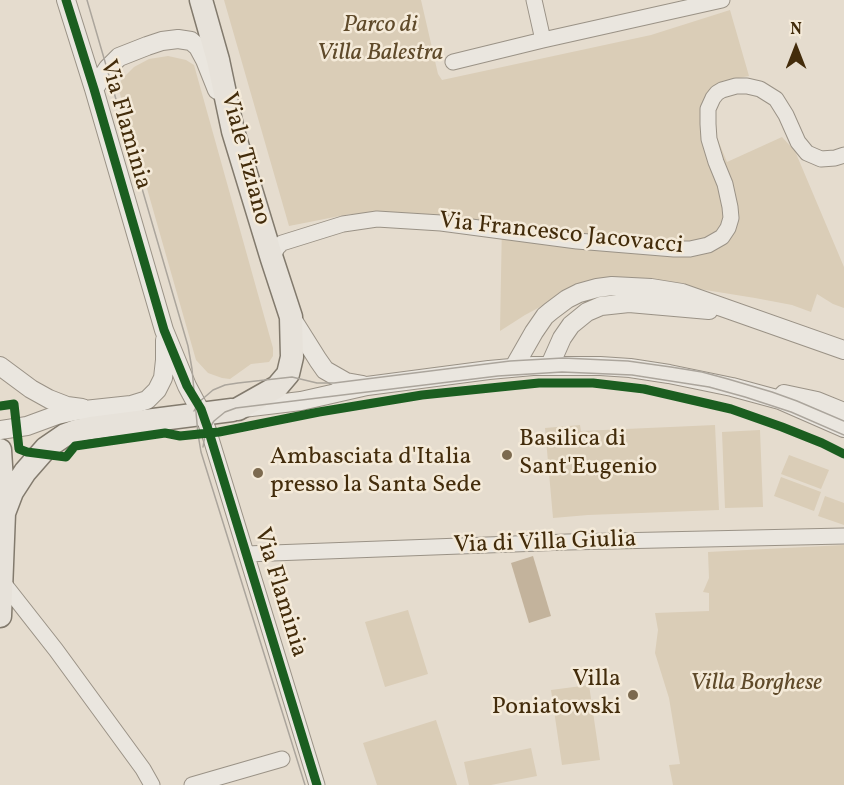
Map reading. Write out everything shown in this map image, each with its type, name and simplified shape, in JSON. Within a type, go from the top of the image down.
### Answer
[{"type":"main road","name":"Viale Tiziano","points":[[201,0],[218,60],[233,131],[291,317],[292,357],[288,374],[277,387],[235,409]]},
{"type":"main road","points":[[4,513],[15,486],[46,448],[90,419],[202,414],[235,409]]},
{"type":"main road","points":[[0,450],[4,513],[0,616]]},
{"type":"street","name":"Via Flaminia","points":[[66,0],[164,330]]},
{"type":"street","points":[[534,0],[543,40]]},
{"type":"street","points":[[453,62],[722,0]]},
{"type":"street","points":[[94,89],[108,68],[119,57],[162,41],[185,39],[196,45],[203,55],[233,131]]},
{"type":"street","name":"Via Francesco Jacovacci","points":[[272,259],[282,243],[343,224],[377,219],[431,222],[577,241],[674,249],[690,249],[708,245],[722,237],[731,218],[729,202],[710,139],[708,109],[717,93],[736,86],[753,86],[776,99],[798,142],[807,153],[822,159],[844,155]]},
{"type":"street","points":[[514,367],[545,316],[567,299],[597,288],[623,286],[664,290],[699,298],[844,350]]},
{"type":"street","points":[[549,365],[562,338],[572,325],[587,312],[601,306],[620,303],[733,312]]},
{"type":"street","name":"Viale Tiziano","points":[[291,317],[325,370],[346,382],[367,386]]},
{"type":"street","points":[[164,330],[187,386],[202,414]]},
{"type":"street","points":[[0,430],[27,426],[69,412],[90,419],[147,400],[160,387],[165,367],[164,330]]},
{"type":"street","points":[[0,366],[31,389],[90,419]]},
{"type":"street","points":[[235,409],[301,401],[367,386],[514,367],[600,366],[630,368],[696,379],[749,391],[780,400],[844,428]]},
{"type":"street","points":[[749,391],[801,397],[844,412]]},
{"type":"street","name":"Via Flaminia","points":[[202,414],[317,785]]},
{"type":"street","name":"Via di Villa Giulia","points":[[246,554],[567,542],[844,536]]},
{"type":"street","points":[[1,578],[56,650],[152,785]]},
{"type":"street","points":[[192,785],[282,759]]},
{"type":"green space","name":"Parco di Villa Balestra","points":[[224,0],[421,0],[438,74],[442,80],[651,35],[730,10],[749,76],[723,81],[706,98],[711,123],[727,162],[782,137],[795,151],[844,267],[844,308],[817,294],[811,312],[792,305],[637,279],[579,286],[500,331],[502,222],[428,214],[350,214],[289,226]]},
{"type":"green space","points":[[168,56],[186,60],[194,65],[273,348],[273,356],[269,362],[251,364],[230,379],[208,373],[196,360],[118,87],[122,79],[134,67],[149,59]]},
{"type":"green space","points":[[580,425],[581,431],[715,425],[719,510],[553,518],[545,428]]},
{"type":"green space","points":[[760,430],[763,507],[725,508],[722,432]]},
{"type":"green space","points":[[789,455],[829,470],[821,489],[781,474]]},
{"type":"green space","points":[[781,477],[821,492],[814,511],[774,496]]},
{"type":"green space","points":[[825,496],[844,503],[844,525],[818,516]]},
{"type":"green space","name":"Villa Borghese","points":[[844,545],[844,785],[673,785],[669,765],[680,764],[669,698],[655,653],[658,630],[655,613],[709,611],[709,593],[703,592],[709,578],[708,552]]},
{"type":"green space","points":[[408,610],[428,674],[385,687],[365,622]]},
{"type":"green space","points":[[589,685],[600,760],[562,765],[551,690]]},
{"type":"green space","points":[[436,720],[457,785],[377,785],[363,743]]},
{"type":"green space","points":[[531,748],[537,776],[491,785],[469,785],[464,762]]},
{"type":"shaded area","points":[[533,556],[551,616],[529,623],[511,563]]},
{"type":"tram line","points":[[87,0],[188,346],[201,452],[305,785]]},
{"type":"tram line","points":[[194,411],[199,402],[213,390],[238,383],[292,377],[317,383],[334,383],[510,361],[563,358],[628,361],[702,372],[772,392],[844,421]]},
{"type":"tram line","points":[[203,447],[205,435],[214,421],[225,412],[236,408],[498,376],[562,372],[632,375],[709,387],[791,412],[844,435]]},
{"type":"cycle path","points":[[66,0],[164,330],[208,429],[317,785]]},
{"type":"cycle path","points":[[0,406],[14,404],[19,449],[66,457],[75,446],[165,433],[180,436],[219,432],[422,395],[539,383],[593,383],[644,389],[731,409],[782,427],[844,454]]},
{"type":"place","name":"Basilica di Sant'Eugenio","points":[[507,455]]},
{"type":"place","name":"Ambasciata d'Italia presso la Santa Sede","points":[[258,473]]},
{"type":"place","name":"Villa Poniatowski","points":[[633,695]]}]
